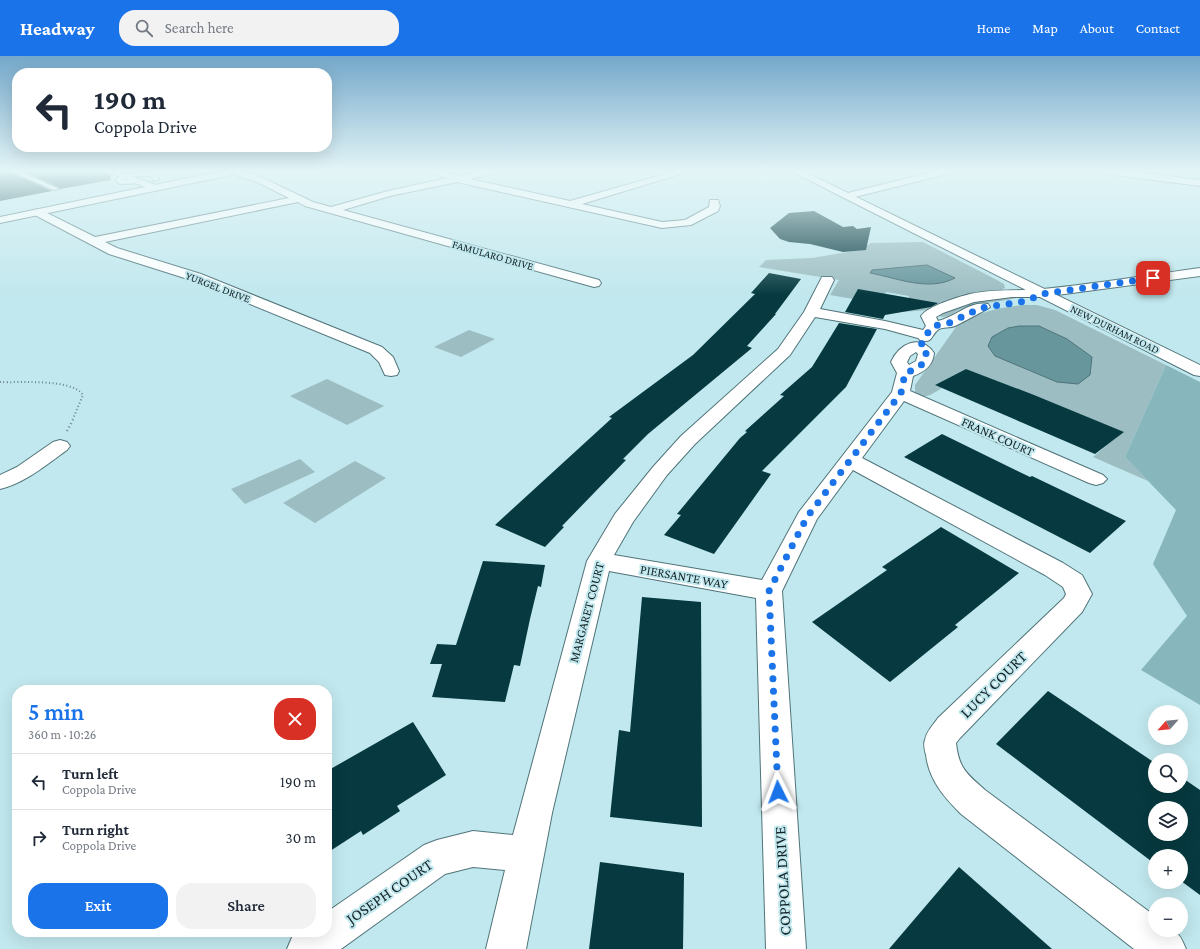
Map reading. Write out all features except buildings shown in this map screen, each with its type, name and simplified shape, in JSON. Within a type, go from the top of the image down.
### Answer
[{"type":"street","points":[[0,220],[37,212]]},
{"type":"street","name":"YURGEL DRIVE","points":[[37,212],[113,251],[196,277],[376,350],[387,360],[391,371]]},
{"type":"street","points":[[95,241],[242,212]]},
{"type":"street","name":"FAMULARO DRIVE","points":[[337,212],[594,283]]},
{"type":"street","points":[[601,212],[650,223],[672,225],[688,223],[709,212]]},
{"type":"street","name":"NEW DURHAM ROAD","points":[[878,212],[1042,294],[1200,370]]},
{"type":"street","points":[[811,312],[884,326],[922,326],[949,323],[981,308],[1026,301],[1042,294],[1200,272]]},
{"type":"street","name":"MARGARET COURT","points":[[506,949],[526,854],[599,561],[623,519],[660,471],[688,440],[784,352],[811,312],[827,280]]},
{"type":"street","points":[[884,326],[887,321],[893,318],[922,326]]},
{"type":"street","name":"COPPOLA DRIVE","points":[[786,949],[769,591],[807,517],[850,460],[903,383],[924,363],[926,353],[922,326]]},
{"type":"street","name":"FRANK COURT","points":[[903,383],[1096,479]]},
{"type":"street","points":[[0,483],[24,471],[60,446]]},
{"type":"street","name":"LUCY COURT","points":[[850,460],[1054,569],[1073,581],[1079,594],[1073,605],[948,728],[940,740],[941,760],[952,782],[973,802],[1166,949]]},
{"type":"street","name":"PIERSANTE WAY","points":[[599,561],[769,591]]},
{"type":"street","name":"JOSEPH COURT","points":[[332,932],[437,858],[473,849],[526,854]]},
{"type":"street","name":"JOSEPH COURT","points":[[308,949],[325,937]]},
{"type":"path","points":[[0,382],[60,384],[71,386],[80,390],[82,395],[80,405],[60,446]]},
{"type":"shaded area","points":[[923,242],[997,280],[1004,284],[1005,288],[997,292],[930,310],[900,312],[907,306],[909,296],[886,292],[883,299],[853,299],[830,295],[839,280],[759,267],[766,260],[812,258],[860,250],[871,243]]},
{"type":"shaded area","points":[[927,265],[955,278],[935,284],[924,284],[913,283],[870,273],[872,270]]},
{"type":"shaded area","points":[[1008,296],[1016,298],[975,305],[961,309],[945,317],[939,316],[944,311],[961,304]]},
{"type":"shaded area","points":[[1022,305],[1037,305],[1055,310],[1166,365],[1125,457],[1148,481],[1093,457],[1123,432],[966,369],[935,385],[942,388],[928,396],[922,396],[915,392],[915,385],[956,327],[980,314],[996,309]]},
{"type":"shaded area","points":[[1019,326],[1039,326],[1067,339],[1092,357],[1090,375],[1078,384],[1057,382],[995,356],[988,346],[992,337],[1008,328]]},
{"type":"shaded area","points":[[469,330],[495,339],[461,357],[434,347]]},
{"type":"shaded area","points":[[1166,365],[1200,382],[1200,705],[1141,670],[1187,616],[1153,564],[1176,510],[1125,457]]},
{"type":"shaded area","points":[[327,379],[384,406],[347,425],[290,396]]},
{"type":"shaded area","points":[[300,459],[315,472],[245,504],[231,489]]},
{"type":"shaded area","points":[[355,461],[386,478],[315,523],[283,503]]},
{"type":"route","points":[[778,792],[769,591],[807,517],[901,393],[905,373],[917,369],[924,363],[926,353],[920,347],[926,335],[934,326],[949,323],[969,312],[981,308],[1026,301],[1042,294],[1153,278]]}]
